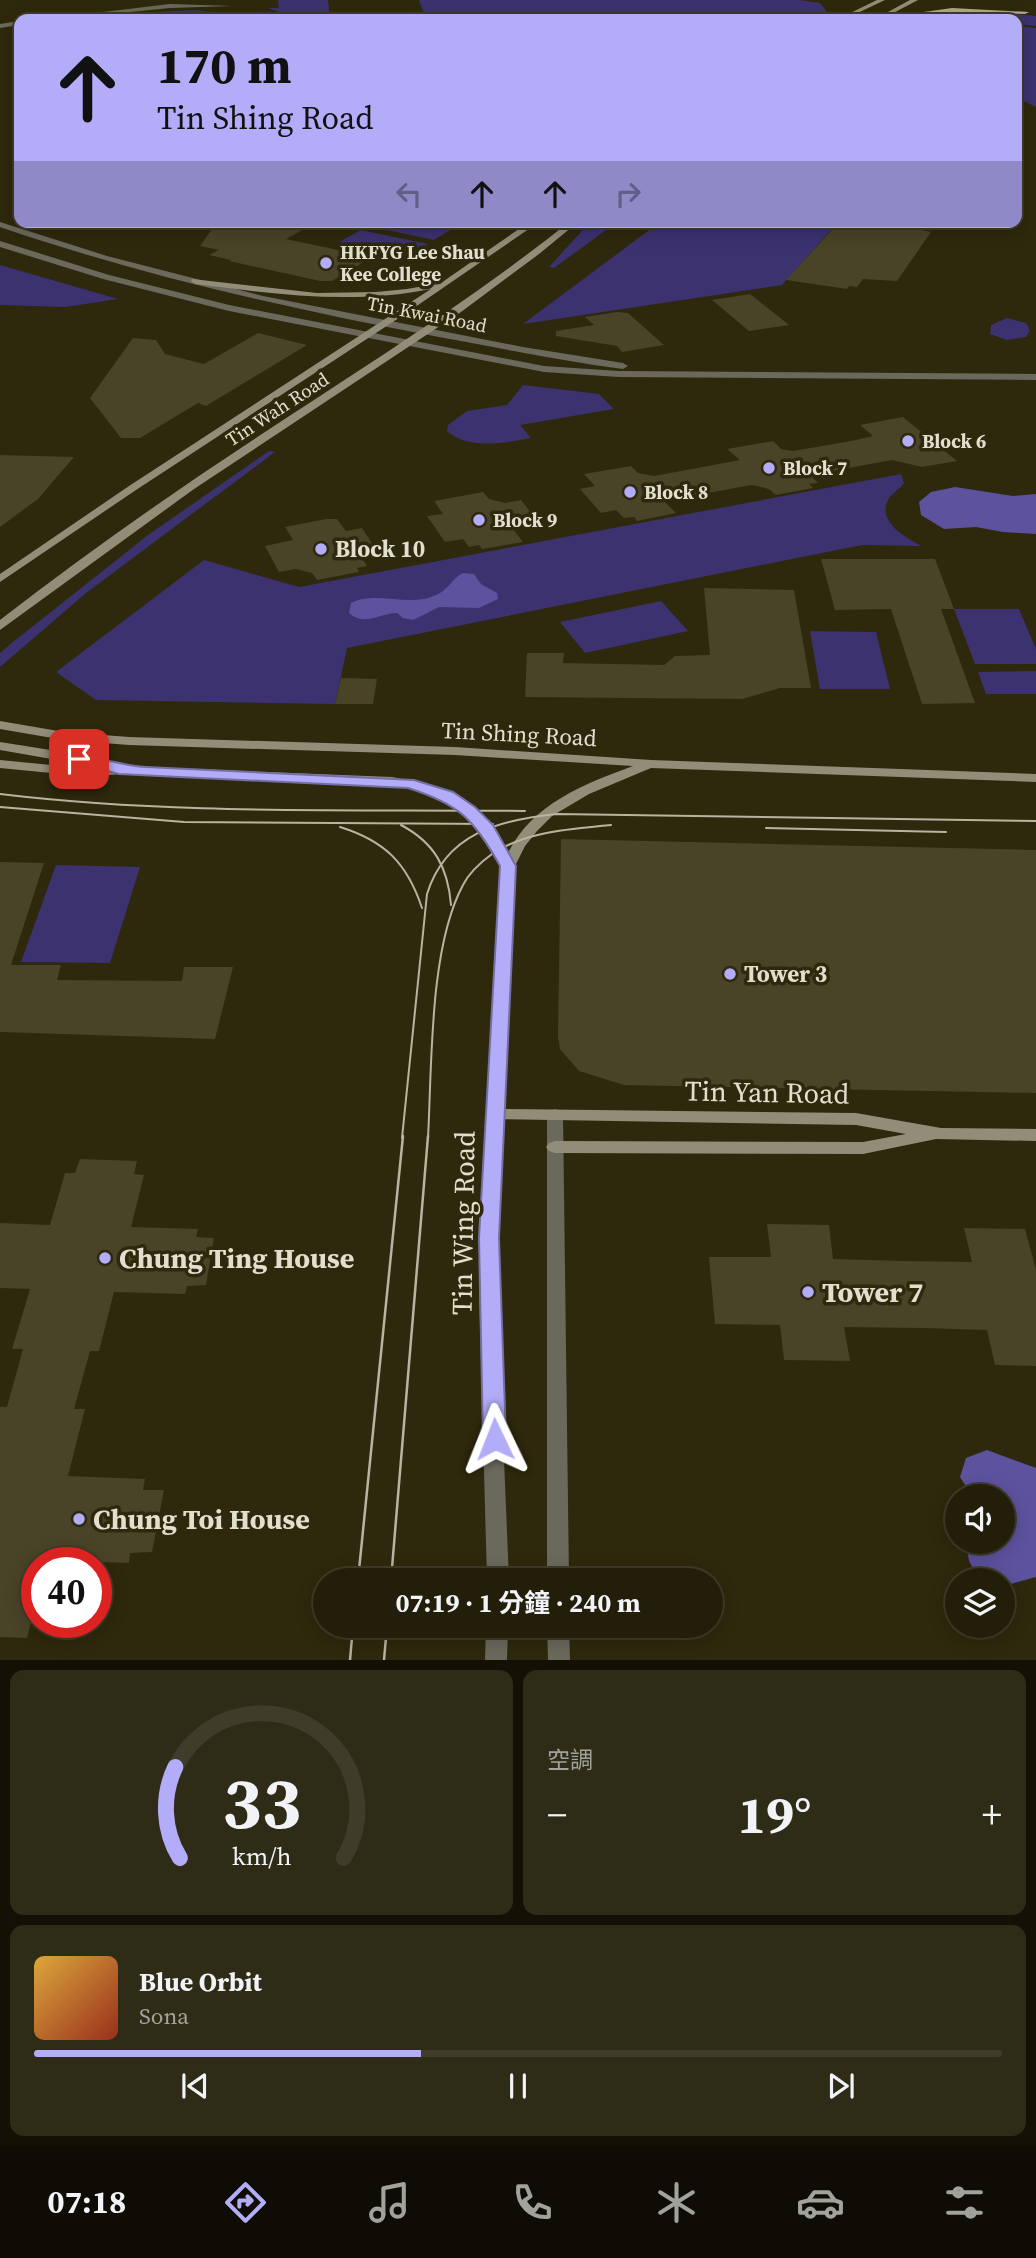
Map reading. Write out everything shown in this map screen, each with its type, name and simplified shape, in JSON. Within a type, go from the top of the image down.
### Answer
[{"type":"main road","points":[[852,14],[882,0]]},
{"type":"main road","points":[[888,14],[915,0]]},
{"type":"main road","points":[[976,0],[1036,8]]},
{"type":"main road","points":[[938,1],[1036,13]]},
{"type":"main road","points":[[919,14],[952,10],[1026,12]]},
{"type":"main road","name":"Tin Wah Road","points":[[0,579],[152,475],[450,282],[526,228]]},
{"type":"main road","name":"Tin Wah Road","points":[[0,626],[193,485],[429,332],[526,263],[567,228]]},
{"type":"main road","points":[[195,281],[339,298],[391,295],[450,282]]},
{"type":"main road","name":"Tin Shing Road","points":[[0,725],[37,733],[117,741],[482,752],[651,764],[1036,778]]},
{"type":"main road","points":[[0,746],[101,762],[119,770]]},
{"type":"main road","points":[[0,764],[71,772],[119,770],[392,781],[430,788],[469,810],[487,829],[508,866]]},
{"type":"main road","name":"Tin Wing Road","points":[[495,1115],[508,866],[521,840],[546,812],[587,788],[651,764]]},
{"type":"main road","name":"Tin Yan Road","points":[[495,1115],[856,1119],[941,1134],[1036,1135]]},
{"type":"main road","points":[[555,1147],[863,1148],[941,1134]]},
{"type":"street","points":[[94,14],[170,6],[230,6]]},
{"type":"street","name":"Tin Kwai Road","points":[[0,224],[93,254],[249,296],[565,358],[690,373]]},
{"type":"street","name":"Tin Kwai Road","points":[[0,244],[167,293],[368,336],[544,369],[1036,377]]},
{"type":"street","name":"Tin Wing Road","points":[[495,1115],[488,1290],[498,1568]]},
{"type":"street","points":[[555,1115],[558,1568]]},
{"type":"street","points":[[496,1660],[497,1638]]},
{"type":"street","points":[[558,1638],[559,1660]]},
{"type":"shaded area","points":[[278,0],[328,0],[329,14],[284,14],[268,8],[279,8]]},
{"type":"shaded area","points":[[419,0],[799,0],[820,3],[828,13],[826,14],[424,14]]},
{"type":"shaded area","points":[[196,10],[225,14],[155,14],[153,12]]},
{"type":"shaded area","points":[[987,12],[1012,14],[956,14]]},
{"type":"shaded area","points":[[1022,15],[1036,16],[1036,26],[1022,25]]},
{"type":"shaded area","points":[[1022,27],[1036,28],[1036,107],[1022,100]]},
{"type":"shaded area","points":[[377,228],[453,228],[434,240]]},
{"type":"shaded area","points":[[585,228],[609,228],[554,268],[549,267]]},
{"type":"shaded area","points":[[652,228],[833,228],[782,285],[523,324]]},
{"type":"shaded area","points":[[361,230],[428,244],[406,257],[339,242]]},
{"type":"shaded area","points":[[0,265],[118,299],[65,307],[0,305]]},
{"type":"shaded area","points":[[1007,318],[1026,323],[1030,331],[1026,337],[1007,340],[990,334],[991,325]]},
{"type":"shaded area","points":[[523,385],[599,394],[614,409],[520,425],[531,438],[510,442],[476,443],[465,441],[447,431],[448,425],[467,411],[507,405]]},
{"type":"shaded area","points":[[269,451],[275,452],[86,593],[0,667],[0,653],[13,642],[148,535]]},
{"type":"shaded area","points":[[901,474],[904,483],[888,500],[886,515],[895,528],[922,546],[862,545],[347,648],[335,704],[96,700],[56,672],[204,560],[299,587]]},
{"type":"shaded area","points":[[955,487],[1013,496],[1036,494],[1036,534],[976,527],[944,529],[921,515],[919,502],[931,492]]},
{"type":"shaded area","points":[[463,573],[474,574],[481,584],[497,593],[498,599],[479,608],[439,607],[413,620],[403,618],[397,613],[361,619],[349,613],[351,603],[369,598],[428,598],[445,589]]},
{"type":"shaded area","points":[[661,601],[688,631],[585,653],[560,622]]},
{"type":"shaded area","points":[[954,609],[1019,609],[1036,649],[1036,664],[975,664]]},
{"type":"shaded area","points":[[810,631],[876,632],[890,689],[820,689]]},
{"type":"shaded area","points":[[1036,671],[1036,694],[986,694],[978,672]]},
{"type":"shaded area","points":[[56,865],[140,867],[110,963],[21,962]]},
{"type":"shaded area","points":[[987,1450],[1036,1468],[1036,1577],[1015,1583],[1015,1568],[973,1568],[970,1563],[968,1554],[1015,1554],[1015,1484],[964,1484],[960,1477],[966,1458]]},
{"type":"building","points":[[213,228],[306,228],[286,239],[372,257],[332,281],[320,281],[229,261],[231,260],[209,255],[219,250],[200,246]]},
{"type":"building","points":[[834,228],[914,228],[931,232],[897,281],[863,279],[857,287],[849,286],[847,289],[786,280]]},
{"type":"building","points":[[750,294],[789,325],[749,331],[712,300]]},
{"type":"building","points":[[628,313],[664,345],[622,352],[617,346],[556,336],[556,331],[594,325],[585,317]]},
{"type":"building","points":[[258,333],[307,345],[206,406],[198,403],[140,438],[121,438],[90,398],[133,338],[156,340],[165,354],[204,364]]},
{"type":"building","points":[[903,417],[957,461],[922,467],[892,460],[810,475],[818,483],[809,484],[813,488],[776,495],[769,489],[752,485],[664,501],[676,513],[637,521],[634,517],[624,518],[616,510],[601,513],[580,489],[595,486],[584,474],[631,466],[638,473],[654,476],[740,460],[727,449],[773,441],[781,449],[793,451],[851,441],[873,436],[860,425]]},
{"type":"building","points":[[0,455],[74,457],[38,499],[0,527]]},
{"type":"building","name":"Block 9","points":[[483,492],[489,499],[505,503],[521,500],[540,524],[513,529],[523,542],[482,549],[479,545],[469,547],[463,539],[445,542],[427,516],[443,514],[434,501]]},
{"type":"building","name":"Block 10","points":[[337,519],[346,531],[362,528],[379,554],[362,558],[367,566],[357,568],[359,572],[317,580],[312,573],[296,569],[279,572],[265,546],[293,540],[285,527]]},
{"type":"building","points":[[821,559],[935,559],[954,609],[941,609],[975,703],[922,704],[891,609],[835,610]]},
{"type":"building","points":[[704,588],[794,590],[811,688],[780,688],[742,699],[525,697],[527,653],[564,653],[563,663],[664,665],[675,656],[710,655]]},
{"type":"building","points":[[341,678],[377,679],[373,704],[335,704]]},
{"type":"building","points":[[561,839],[1036,850],[1036,1093],[624,1085],[579,1071],[560,1049],[558,1037]]},
{"type":"building","points":[[0,862],[44,863],[11,965],[61,965],[57,980],[182,981],[184,967],[233,967],[215,1039],[0,1032]]},
{"type":"building","points":[[80,1159],[137,1161],[134,1174],[144,1175],[131,1227],[198,1229],[196,1237],[214,1238],[206,1285],[187,1286],[185,1294],[114,1292],[99,1351],[90,1351],[74,1409],[85,1409],[68,1476],[145,1479],[143,1490],[164,1490],[152,1552],[130,1553],[129,1563],[112,1562],[112,1547],[21,1547],[21,1638],[0,1637],[0,1407],[7,1407],[23,1349],[12,1349],[30,1289],[0,1288],[0,1223],[50,1225],[65,1173],[75,1173]]},
{"type":"building","points":[[767,1224],[829,1225],[833,1259],[903,1261],[972,1262],[964,1228],[1025,1229],[1036,1270],[1036,1366],[995,1365],[987,1330],[844,1327],[850,1361],[784,1360],[780,1325],[715,1324],[709,1257],[771,1257]]},
{"type":"tram line","points":[[0,794],[66,801],[197,808],[525,811]]},
{"type":"tram line","points":[[0,807],[184,822],[493,824]]},
{"type":"tram line","points":[[442,865],[461,843],[477,833],[515,820],[557,814],[1036,821]]},
{"type":"tram line","points":[[401,825],[423,840],[442,865]]},
{"type":"tram line","points":[[428,1138],[438,974],[452,911],[466,881],[492,854],[519,840],[550,832],[611,825]]},
{"type":"tram line","points":[[340,827],[370,839],[392,856],[409,878],[422,908]]},
{"type":"tram line","points":[[766,828],[946,832]]},
{"type":"tram line","points":[[402,1138],[427,894],[442,865]]},
{"type":"tram line","points":[[442,865],[447,879],[451,905]]},
{"type":"tram line","points":[[359,1568],[403,1136]]},
{"type":"tram line","points":[[392,1568],[428,1136]]},
{"type":"tram line","points":[[350,1660],[352,1638]]},
{"type":"tram line","points":[[384,1660],[386,1638]]},
{"type":"place","name":"HKFYG Lee Shau Kee College","points":[[326,263]]},
{"type":"place","name":"Block 6","points":[[908,441]]},
{"type":"place","name":"Block 7","points":[[769,468]]},
{"type":"place","name":"Block 8","points":[[630,492]]},
{"type":"place","name":"Block 9","points":[[479,520]]},
{"type":"place","name":"Block 10","points":[[321,549]]},
{"type":"place","name":"Tower 3","points":[[730,974]]},
{"type":"place","name":"Chung Ting House","points":[[105,1258]]},
{"type":"place","name":"Tower 7","points":[[808,1292]]},
{"type":"place","name":"Chung Toi House","points":[[79,1519]]},
{"type":"route","points":[[79,759],[101,762],[119,770],[146,772],[409,783],[448,796],[469,810],[487,829],[508,866],[489,1238],[488,1290],[495,1439]]}]
